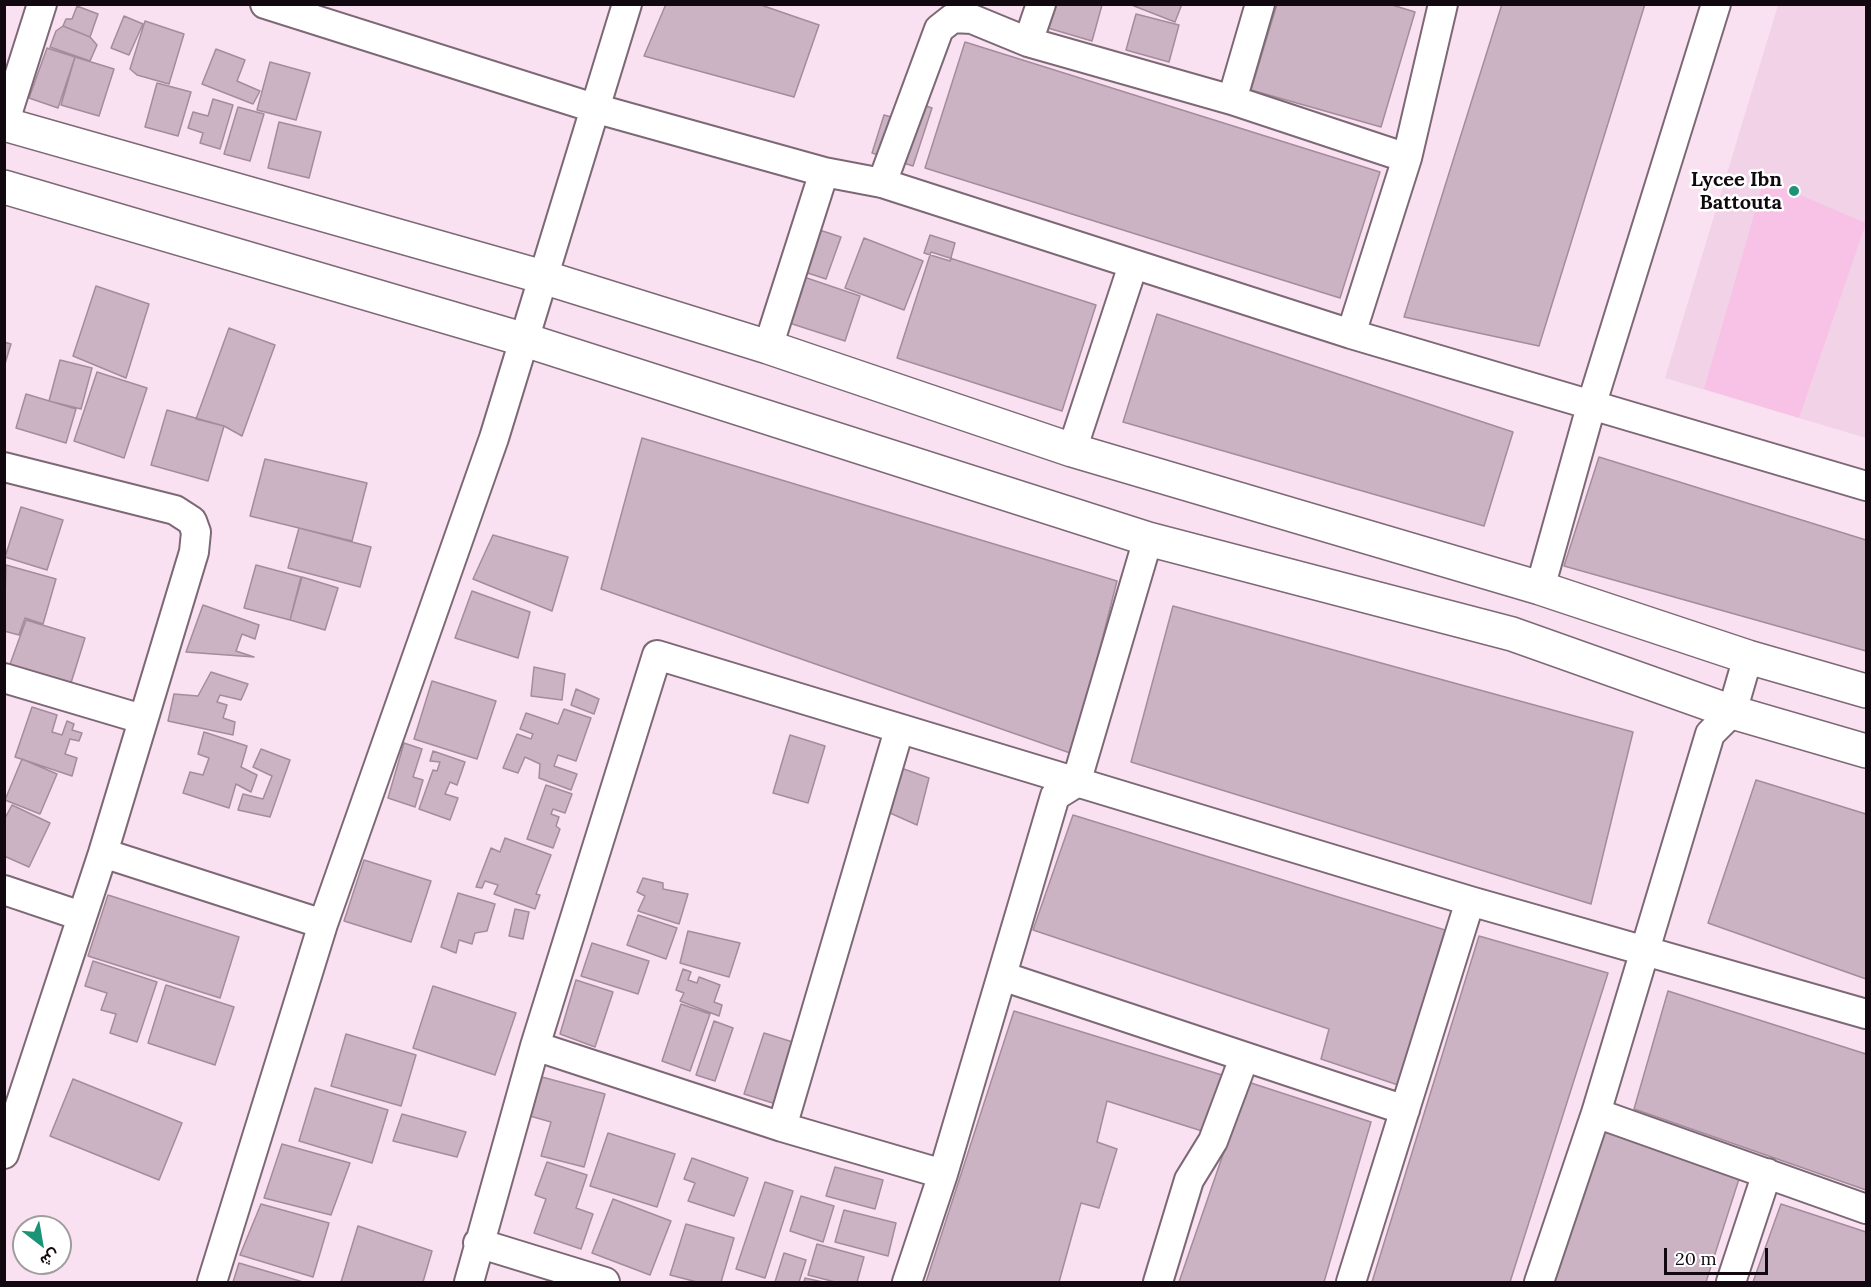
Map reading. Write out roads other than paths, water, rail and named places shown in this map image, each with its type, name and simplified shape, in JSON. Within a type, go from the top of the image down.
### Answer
[{"type":"street","points":[[42,4],[4,124],[543,277],[768,347],[1072,450],[1540,588],[1748,657],[1866,691]]},
{"type":"street","points":[[265,4],[594,108],[824,172],[882,183],[1351,334],[1866,486]]},
{"type":"street","points":[[212,1282],[323,924],[494,438],[522,339],[627,4]]},
{"type":"street","points":[[1028,42],[1041,4]]},
{"type":"street","points":[[1232,100],[1260,4]]},
{"type":"street","points":[[1351,334],[1407,158],[1443,4]]},
{"type":"street","points":[[1540,588],[1593,404],[1716,4]]},
{"type":"street","points":[[882,183],[939,29],[953,18],[972,20],[1028,42],[1232,100],[1407,158]]},
{"type":"street","points":[[768,347],[824,172]]},
{"type":"street","points":[[4,187],[522,339],[1148,539],[1512,634],[1732,712],[1866,751]]},
{"type":"street","points":[[1072,450],[1133,265]]},
{"type":"street","points":[[4,466],[175,510],[192,521],[196,532],[194,552],[103,853],[81,916],[15,1081],[4,1154]]},
{"type":"street","points":[[907,1282],[943,1174],[1055,796],[1076,783],[1148,539]]},
{"type":"street","points":[[469,1282],[478,1243],[535,1046],[657,655],[898,730],[1470,901],[1645,948],[1866,1014]]},
{"type":"street","points":[[1539,1282],[1596,1113],[1710,734],[1732,712],[1748,657]]},
{"type":"street","points":[[4,678],[142,719]]},
{"type":"street","points":[[782,1127],[898,730]]},
{"type":"street","points":[[103,853],[323,924]]},
{"type":"street","points":[[4,890],[81,916]]},
{"type":"street","points":[[1351,1282],[1470,901]]},
{"type":"street","points":[[1002,975],[1244,1058],[1405,1110]]},
{"type":"street","points":[[535,1046],[782,1127],[943,1174]]},
{"type":"street","points":[[1158,1282],[1189,1180],[1213,1142],[1244,1058]]},
{"type":"street","points":[[1596,1113],[1866,1209]]},
{"type":"street","points":[[1731,1282],[1767,1173]]},
{"type":"street","points":[[478,1243],[605,1282]]},
{"type":"place","name":"Lycee Ibn Battouta","points":[[1794,191]]}]
